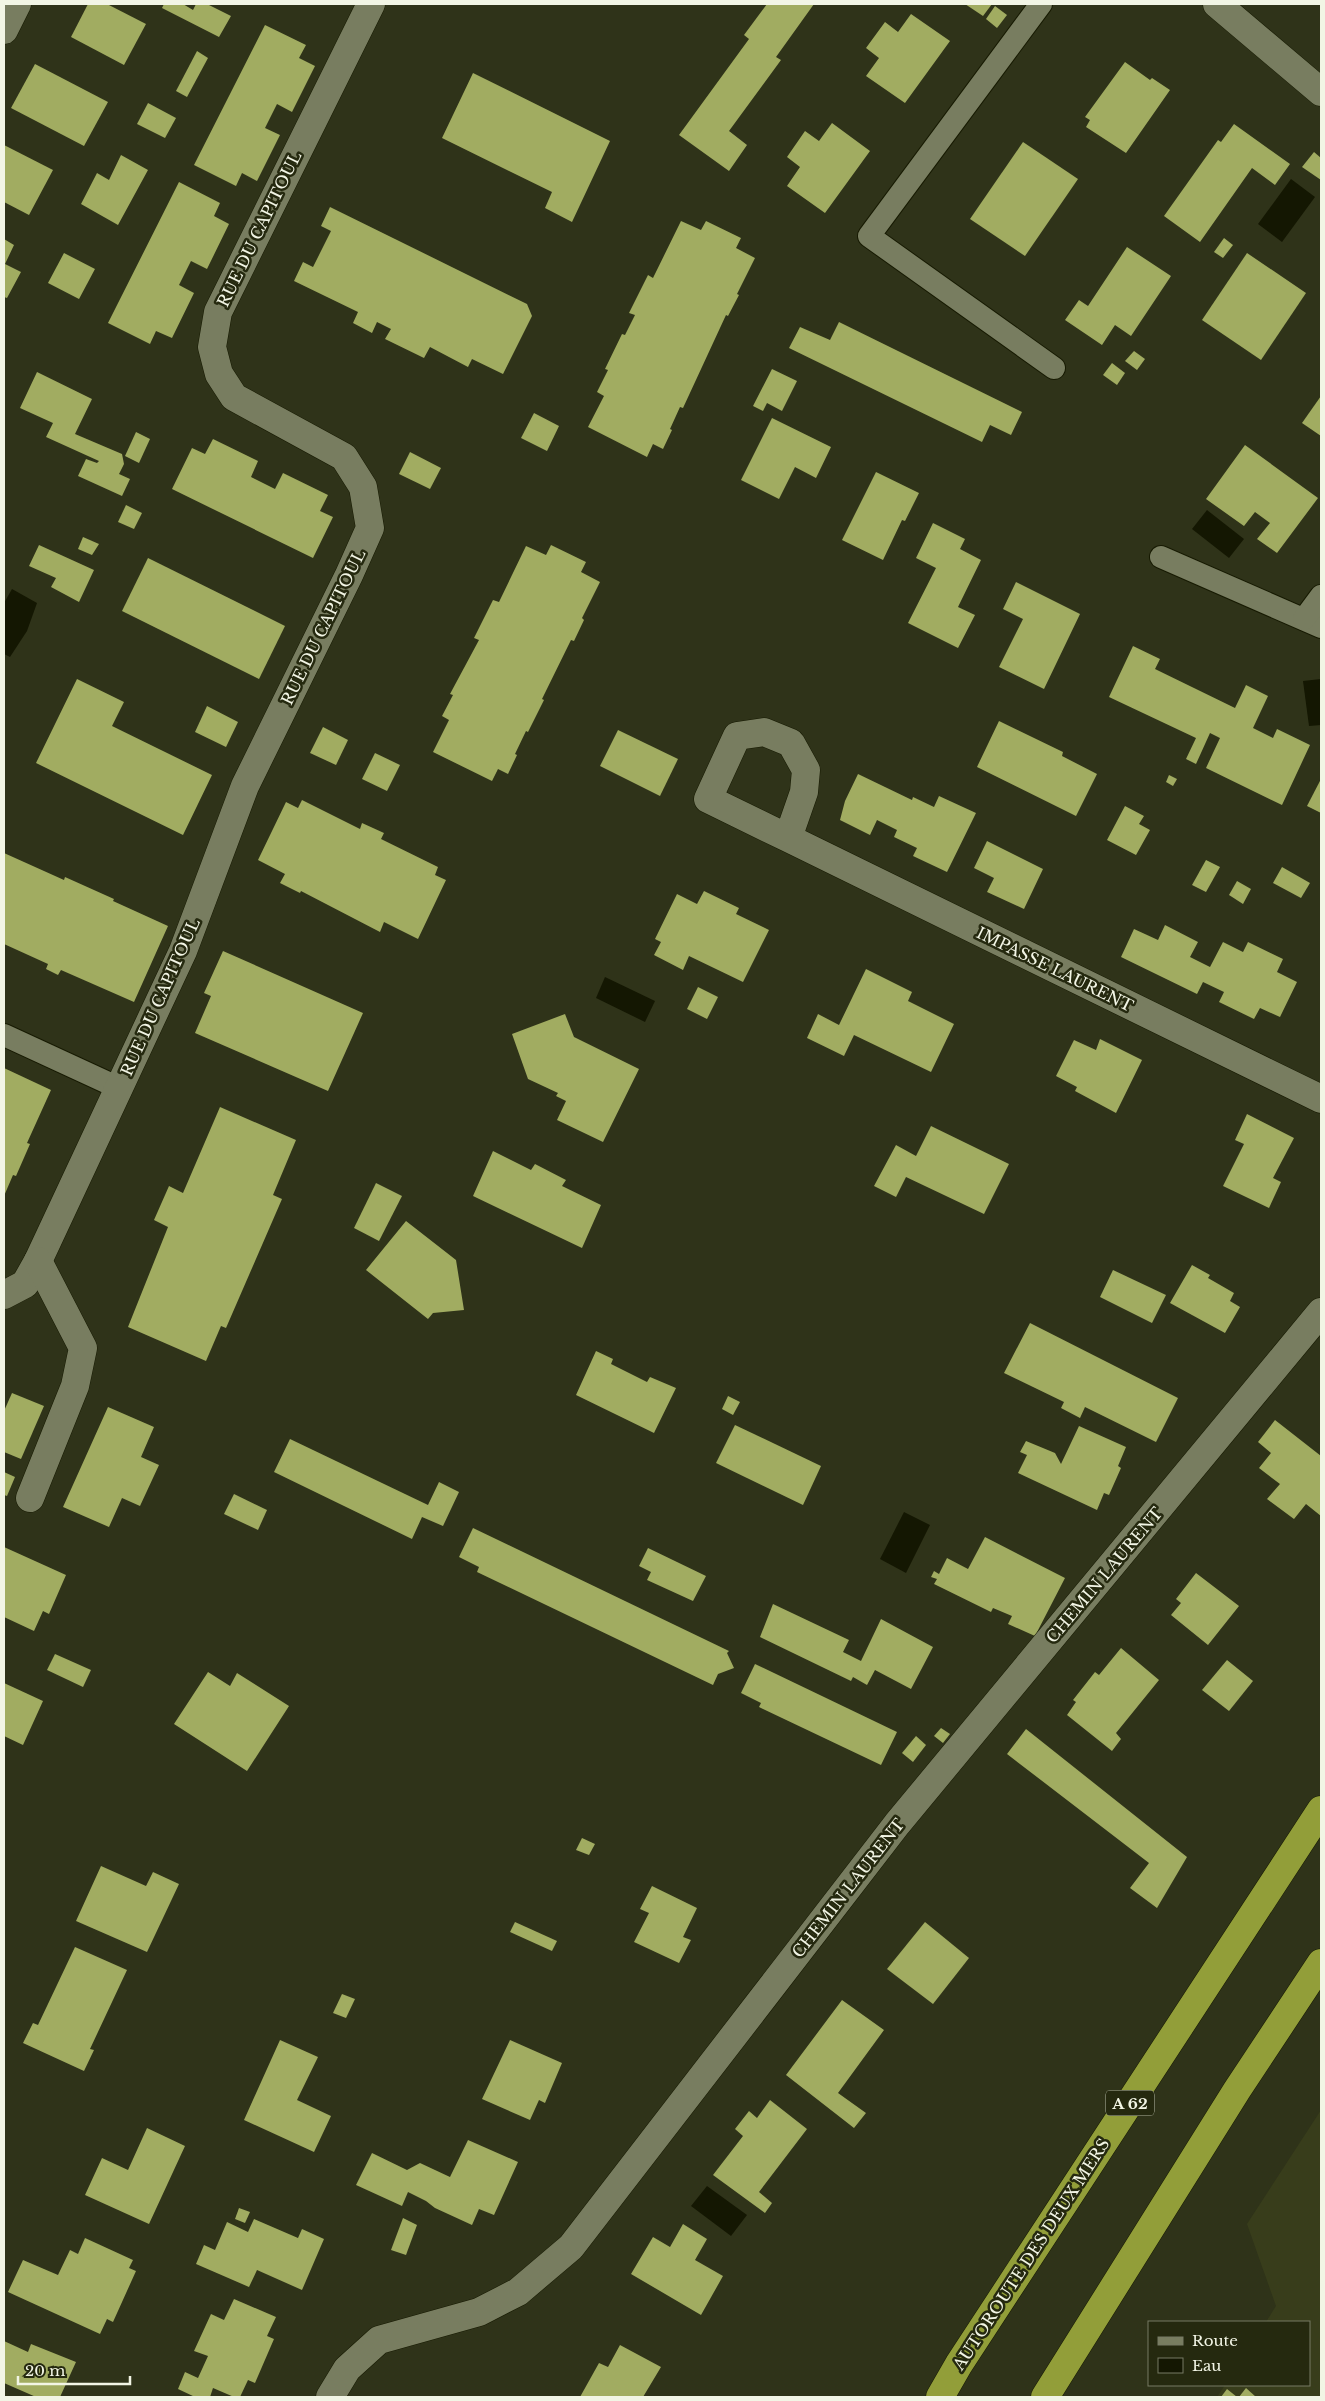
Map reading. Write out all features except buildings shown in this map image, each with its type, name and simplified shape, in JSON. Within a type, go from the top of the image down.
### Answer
[{"type":"highway","name":"AUTOROUTE DES DEUX MERS","points":[[940,2397],[1321,1810]]},
{"type":"highway","points":[[1045,2397],[1237,2090],[1321,1963]]},
{"type":"street","points":[[4,30],[17,4]]},
{"type":"street","name":"RUE DU CAPITOUL","points":[[4,1295],[25,1284],[38,1261],[183,951],[245,786],[349,575],[370,528],[362,487],[344,457],[234,397],[219,374],[212,347],[218,312],[371,4]]},
{"type":"street","points":[[1217,4],[1321,92]]},
{"type":"street","name":"IMPASSE LAURENT","points":[[788,838],[1321,1099]]},
{"type":"street","points":[[30,1498],[75,1386],[83,1348],[38,1261]]},
{"type":"street","name":"CHEMIN LAURENT","points":[[330,2397],[347,2369],[380,2340],[479,2312],[518,2292],[570,2247],[898,1824],[1321,1312]]},
{"type":"lane","points":[[1041,4],[869,236],[1054,368]]},
{"type":"lane","points":[[1161,557],[1313,623],[1321,596]]},
{"type":"lane","points":[[4,1034],[119,1088]]},
{"type":"shaded area","points":[[1321,2110],[1321,2397],[1217,2397],[1224,2386],[1310,2386],[1310,2321],[1267,2321],[1276,2306],[1247,2224]]},
{"type":"water","points":[[1291,179],[1315,197],[1282,242],[1258,224]]},
{"type":"water","points":[[1207,510],[1244,539],[1229,558],[1192,529]]},
{"type":"water","points":[[12,589],[37,603],[27,631],[10,657],[4,654],[4,603]]},
{"type":"water","points":[[1321,679],[1321,725],[1309,726],[1303,681]]},
{"type":"water","points":[[605,977],[655,1001],[645,1022],[596,998]]},
{"type":"water","points":[[904,1512],[930,1525],[906,1573],[880,1559]]},
{"type":"water","points":[[707,2186],[747,2215],[731,2236],[691,2206]]}]
